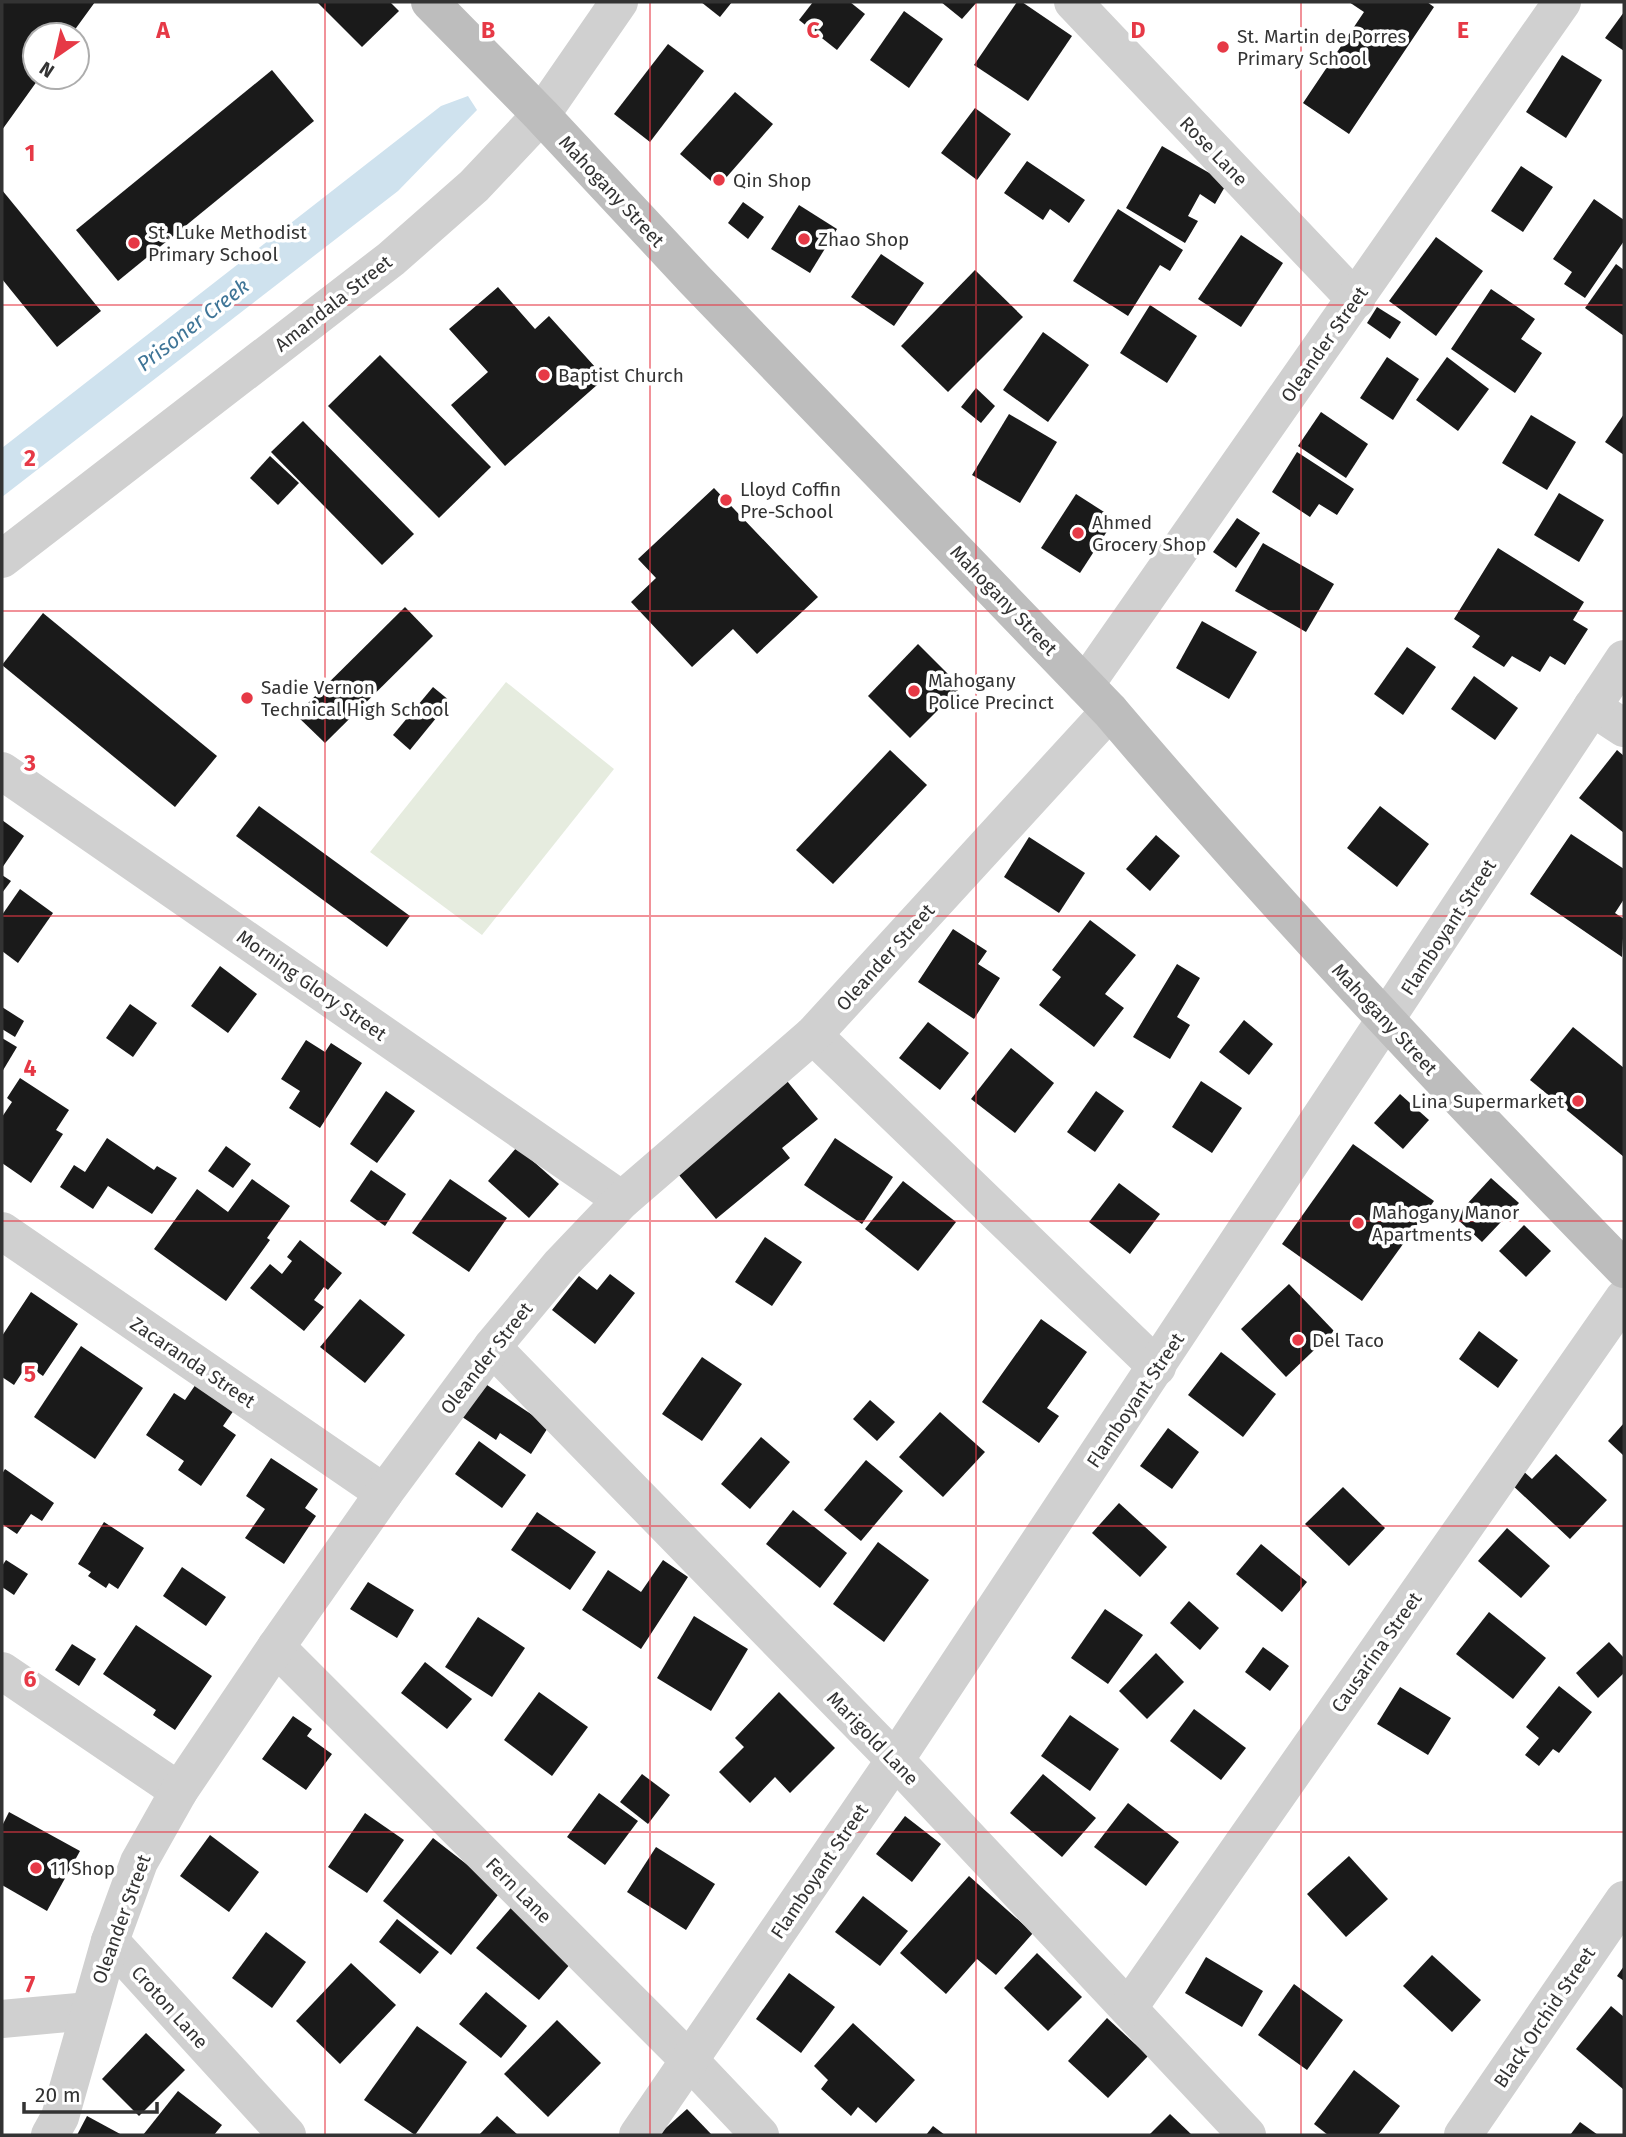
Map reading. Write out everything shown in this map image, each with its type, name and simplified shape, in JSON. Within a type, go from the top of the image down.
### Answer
[{"type":"street","name":"Mahogany Street","points":[[430,2],[1097,698],[1386,1021],[1624,1269]]},
{"type":"street","name":"Amandala Street","points":[[2,559],[390,259],[474,186],[541,115],[619,2]]},
{"type":"street","name":"Rose Lane","points":[[1073,2],[1356,300]]},
{"type":"street","name":"Oleander Street","points":[[50,2135],[60,2117],[110,1941],[139,1862],[179,1791],[384,1493],[492,1347],[561,1264],[622,1200],[813,1035],[1097,698],[1356,300],[1562,2]]},
{"type":"street","name":"Flamboyant Street","points":[[638,2135],[895,1760],[1624,659]]},
{"type":"street","points":[[1592,707],[1624,727]]},
{"type":"street","name":"Morning Glory Street","points":[[2,771],[622,1200]]},
{"type":"street","points":[[813,1035],[1157,1367]]},
{"type":"street","name":"Zacaranda Street","points":[[2,1231],[384,1493]]},
{"type":"street","name":"Causarina Street","points":[[1129,2007],[1624,1298]]},
{"type":"street","name":"Marigold Lane","points":[[492,1347],[895,1760],[1247,2135]]},
{"type":"street","name":"Fern Lane","points":[[276,1647],[689,2060],[760,2135]]},
{"type":"street","points":[[2,1671],[179,1791]]},
{"type":"street","name":"Black Orchid Street","points":[[1463,2135],[1624,1900]]},
{"type":"street","name":"Croton Lane","points":[[110,1941],[287,2135]]},
{"type":"street","points":[[2,2019],[89,2011]]},
{"type":"shaded area","points":[[506,682],[614,769],[482,935],[370,852]]},
{"type":"water","name":"Prisoner Creek","points":[[468,96],[477,110],[398,191],[2,497],[2,448],[441,106]]},
{"type":"building","points":[[2,2],[95,2],[81,21],[21,21],[21,91],[30,91],[2,130]]},
{"type":"building","points":[[317,2],[390,2],[399,11],[362,47]]},
{"type":"building","points":[[701,2],[732,2],[720,17]]},
{"type":"building","points":[[813,2],[850,2],[865,14],[837,50],[799,20]]},
{"type":"building","points":[[941,2],[977,2],[962,19]]},
{"type":"building","points":[[1017,2],[1022,2],[1072,36],[1028,101],[974,65]]},
{"type":"building","points":[[1349,2],[1427,2],[1434,7],[1349,134],[1303,103],[1364,12]]},
{"type":"building","points":[[904,11],[943,39],[909,88],[870,60]]},
{"type":"building","points":[[1624,12],[1624,51],[1605,38]]},
{"type":"building","points":[[668,44],[704,71],[650,142],[614,114]]},
{"type":"building","points":[[1562,55],[1602,80],[1566,138],[1526,112]]},
{"type":"building","points":[[272,70],[314,121],[118,281],[76,230]]},
{"type":"building","points":[[735,92],[773,124],[718,187],[680,154]]},
{"type":"building","points":[[975,108],[1011,134],[977,180],[941,153]]},
{"type":"building","points":[[1162,146],[1227,183],[1215,204],[1200,194],[1188,216],[1198,221],[1185,243],[1126,208]]},
{"type":"building","points":[[1027,161],[1085,200],[1069,223],[1050,209],[1043,220],[1004,193]]},
{"type":"building","points":[[1521,166],[1553,187],[1523,232],[1491,211]]},
{"type":"building","points":[[2,190],[101,311],[57,347],[2,279]]},
{"type":"building","points":[[1594,199],[1624,220],[1624,241],[1585,298],[1564,284],[1572,272],[1553,259]]},
{"type":"building","points":[[743,202],[764,217],[748,239],[728,223]]},
{"type":"building","name":"Zhao Shop","points":[[799,205],[837,229],[810,273],[771,249]]},
{"type":"building","points":[[1118,209],[1183,250],[1170,271],[1160,265],[1128,316],[1073,281]]},
{"type":"building","points":[[1241,235],[1283,263],[1241,327],[1198,299]]},
{"type":"building","points":[[1436,237],[1483,271],[1436,336],[1389,301]]},
{"type":"building","points":[[881,254],[924,283],[894,326],[851,297]]},
{"type":"building","points":[[1616,264],[1624,270],[1624,336],[1585,308]]},
{"type":"building","points":[[975,270],[1023,317],[948,392],[901,346]]},
{"type":"building","name":"Baptist Church","points":[[498,287],[535,329],[549,316],[605,378],[505,466],[451,405],[488,372],[449,329]]},
{"type":"building","points":[[1491,289],[1535,319],[1521,339],[1542,353],[1515,393],[1451,349]]},
{"type":"building","points":[[1150,305],[1197,336],[1167,383],[1120,353]]},
{"type":"building","points":[[1377,307],[1401,322],[1390,339],[1367,323]]},
{"type":"building","points":[[1043,332],[1089,365],[1048,422],[1003,390]]},
{"type":"building","points":[[380,355],[491,467],[439,518],[328,406]]},
{"type":"building","points":[[1387,357],[1419,379],[1393,420],[1360,398]]},
{"type":"building","points":[[1447,357],[1489,389],[1458,431],[1416,400]]},
{"type":"building","points":[[976,388],[995,406],[981,423],[961,407]]},
{"type":"building","points":[[1321,412],[1368,444],[1346,478],[1298,446]]},
{"type":"building","points":[[1009,414],[1057,442],[1020,503],[972,475]]},
{"type":"building","points":[[1624,414],[1624,455],[1605,442]]},
{"type":"building","points":[[1531,415],[1576,442],[1547,490],[1502,463]]},
{"type":"building","points":[[303,421],[414,534],[382,565],[271,452]]},
{"type":"building","points":[[1297,452],[1354,489],[1337,515],[1319,504],[1310,517],[1272,492]]},
{"type":"building","points":[[270,456],[299,483],[278,505],[250,478]]},
{"type":"building","points":[[714,488],[818,597],[757,654],[733,629],[692,667],[631,602],[656,578],[638,559]]},
{"type":"building","points":[[1559,493],[1604,520],[1579,562],[1534,535]]},
{"type":"building","name":"Ahmed Grocery Shop","points":[[1076,494],[1115,519],[1080,573],[1041,548]]},
{"type":"building","points":[[1237,518],[1260,533],[1236,568],[1213,552]]},
{"type":"building","points":[[1263,543],[1334,584],[1306,632],[1235,591]]},
{"type":"building","points":[[1498,548],[1584,602],[1573,620],[1588,629],[1565,665],[1550,656],[1540,672],[1512,656],[1504,667],[1472,647],[1480,636],[1454,619]]},
{"type":"building","points":[[405,607],[433,636],[325,743],[296,715]]},
{"type":"building","points":[[43,613],[217,756],[175,807],[2,665]]},
{"type":"building","points":[[1202,621],[1257,652],[1229,699],[1176,668]]},
{"type":"building","name":"Mahogany Police Precinct","points":[[918,644],[961,687],[910,738],[868,696]]},
{"type":"building","points":[[1407,647],[1436,667],[1403,715],[1374,694]]},
{"type":"building","points":[[1474,676],[1518,708],[1495,740],[1451,709]]},
{"type":"building","points":[[433,687],[450,701],[410,750],[393,735]]},
{"type":"building","points":[[890,750],[927,785],[833,884],[796,850]]},
{"type":"building","points":[[1617,750],[1624,756],[1624,833],[1579,798]]},
{"type":"building","points":[[259,806],[410,916],[387,947],[236,836]]},
{"type":"building","points":[[1380,806],[1429,844],[1397,887],[1347,848]]},
{"type":"building","points":[[2,820],[24,836],[2,868]]},
{"type":"building","points":[[1571,834],[1624,869],[1624,899],[1615,913],[1624,919],[1622,957],[1530,894]]},
{"type":"building","points":[[1156,835],[1180,856],[1150,891],[1126,869]]},
{"type":"building","points":[[1029,837],[1085,873],[1059,913],[1004,877]]},
{"type":"building","points":[[2,875],[11,881],[2,893]]},
{"type":"building","points":[[20,889],[53,913],[18,963],[2,951],[2,915]]},
{"type":"building","points":[[1090,920],[1136,955],[1105,994],[1124,1008],[1094,1047],[1039,1005],[1061,977],[1052,970]]},
{"type":"building","points":[[953,929],[987,951],[978,964],[1000,978],[974,1019],[918,982]]},
{"type":"building","points":[[1177,964],[1200,978],[1177,1017],[1190,1025],[1170,1059],[1133,1037]]},
{"type":"building","points":[[220,966],[257,994],[228,1033],[191,1006]]},
{"type":"building","points":[[130,1004],[157,1023],[133,1057],[106,1038]]},
{"type":"building","points":[[2,1007],[24,1021],[15,1037],[2,1029]]},
{"type":"building","points":[[1244,1020],[1273,1044],[1249,1075],[1219,1052]]},
{"type":"building","points":[[928,1022],[969,1053],[940,1090],[899,1058]]},
{"type":"building","points":[[1573,1027],[1624,1068],[1624,1157],[1530,1080]]},
{"type":"building","points":[[2,1038],[17,1047],[2,1072]]},
{"type":"building","points":[[306,1040],[325,1052],[331,1043],[362,1063],[320,1128],[289,1108],[300,1091],[281,1079]]},
{"type":"building","points":[[1011,1048],[1054,1083],[1015,1133],[971,1099]]},
{"type":"building","points":[[783,1076],[818,1119],[782,1148],[790,1158],[716,1219],[673,1168]]},
{"type":"building","points":[[20,1078],[69,1110],[56,1130],[63,1134],[31,1183],[2,1163],[2,1117],[12,1102],[7,1098]]},
{"type":"building","points":[[1201,1081],[1242,1108],[1212,1153],[1172,1127]]},
{"type":"building","points":[[386,1091],[415,1111],[377,1163],[350,1144]]},
{"type":"building","points":[[1096,1091],[1124,1111],[1095,1152],[1067,1132]]},
{"type":"building","points":[[1400,1094],[1429,1120],[1403,1149],[1374,1123]]},
{"type":"building","points":[[107,1138],[154,1170],[157,1166],[177,1178],[152,1214],[108,1186],[93,1209],[60,1187],[74,1165],[85,1172]]},
{"type":"building","points":[[835,1138],[893,1177],[862,1224],[804,1185]]},
{"type":"building","name":"Mahogany Manor Apartments","points":[[1353,1144],[1434,1201],[1362,1301],[1282,1244]]},
{"type":"building","points":[[226,1146],[251,1164],[233,1188],[208,1171]]},
{"type":"building","points":[[517,1147],[559,1184],[529,1218],[488,1181]]},
{"type":"building","points":[[371,1170],[406,1194],[385,1226],[350,1201]]},
{"type":"building","points":[[1491,1178],[1519,1203],[1482,1242],[1455,1217]]},
{"type":"building","points":[[252,1179],[290,1206],[267,1238],[270,1240],[226,1301],[154,1249],[197,1189],[228,1212]]},
{"type":"building","points":[[450,1179],[507,1218],[469,1272],[412,1233]]},
{"type":"building","points":[[903,1181],[956,1222],[918,1271],[865,1229]]},
{"type":"building","points":[[1119,1183],[1160,1214],[1130,1254],[1089,1222]]},
{"type":"building","points":[[1524,1225],[1551,1251],[1526,1277],[1499,1251]]},
{"type":"building","points":[[765,1237],[802,1262],[772,1306],[735,1282]]},
{"type":"building","points":[[300,1240],[342,1273],[328,1290],[324,1287],[314,1300],[324,1307],[304,1331],[250,1288],[270,1264],[282,1274],[292,1261],[287,1257]]},
{"type":"building","points":[[610,1274],[635,1293],[595,1344],[552,1310],[579,1276],[597,1290]]},
{"type":"building","points":[[1289,1284],[1334,1331],[1286,1377],[1241,1329]]},
{"type":"building","points":[[31,1292],[78,1324],[43,1376],[27,1365],[14,1385],[2,1377],[2,1336]]},
{"type":"building","points":[[360,1299],[405,1335],[365,1383],[320,1347]]},
{"type":"building","points":[[1041,1319],[1087,1352],[1047,1408],[1059,1416],[1039,1443],[982,1402]]},
{"type":"building","points":[[1479,1331],[1518,1360],[1498,1388],[1459,1359]]},
{"type":"building","points":[[81,1346],[143,1388],[95,1459],[34,1417]]},
{"type":"building","points":[[1221,1352],[1276,1394],[1243,1437],[1188,1395]]},
{"type":"building","points":[[702,1357],[742,1384],[702,1441],[662,1414]]},
{"type":"building","points":[[475,1377],[549,1426],[531,1454],[500,1433],[496,1440],[452,1410]]},
{"type":"building","points":[[196,1384],[234,1410],[223,1426],[236,1435],[201,1486],[178,1470],[184,1461],[146,1435],[174,1393],[185,1400]]},
{"type":"building","points":[[870,1400],[895,1422],[877,1441],[853,1419]]},
{"type":"building","points":[[940,1412],[985,1452],[943,1497],[899,1457]]},
{"type":"building","points":[[1624,1423],[1624,1456],[1608,1441]]},
{"type":"building","points":[[1168,1428],[1199,1452],[1172,1489],[1140,1466]]},
{"type":"building","points":[[761,1437],[790,1462],[750,1509],[721,1484]]},
{"type":"building","points":[[479,1441],[526,1475],[502,1508],[455,1474]]},
{"type":"building","points":[[1556,1454],[1607,1500],[1570,1539],[1509,1482],[1521,1469],[1532,1479]]},
{"type":"building","points":[[271,1458],[318,1489],[305,1508],[316,1516],[284,1564],[245,1538],[265,1509],[246,1496]]},
{"type":"building","points":[[866,1460],[903,1491],[861,1541],[824,1510]]},
{"type":"building","points":[[5,1469],[54,1503],[42,1521],[31,1514],[17,1534],[2,1524],[2,1474]]},
{"type":"building","points":[[1343,1487],[1385,1528],[1349,1566],[1305,1524]]},
{"type":"building","points":[[1119,1503],[1167,1547],[1140,1577],[1092,1533]]},
{"type":"building","points":[[793,1510],[847,1553],[820,1588],[766,1544]]},
{"type":"building","points":[[537,1512],[596,1552],[570,1590],[511,1550]]},
{"type":"building","points":[[104,1522],[144,1548],[118,1589],[109,1583],[106,1588],[88,1576],[91,1572],[78,1564]]},
{"type":"building","points":[[1507,1528],[1550,1566],[1521,1598],[1478,1561]]},
{"type":"building","points":[[878,1542],[929,1580],[884,1642],[833,1604]]},
{"type":"building","points":[[1261,1544],[1307,1582],[1282,1612],[1236,1574]]},
{"type":"building","points":[[6,1560],[28,1574],[14,1595],[2,1587],[2,1566]]},
{"type":"building","points":[[663,1560],[688,1577],[641,1649],[582,1610],[608,1570],[641,1592]]},
{"type":"building","points":[[182,1567],[226,1597],[206,1626],[163,1596]]},
{"type":"building","points":[[368,1582],[414,1610],[397,1638],[350,1609]]},
{"type":"building","points":[[1189,1601],[1219,1628],[1200,1650],[1170,1623]]},
{"type":"building","points":[[1105,1609],[1143,1635],[1108,1684],[1071,1658]]},
{"type":"building","points":[[1489,1612],[1546,1658],[1513,1699],[1456,1654]]},
{"type":"building","points":[[694,1616],[748,1649],[711,1711],[657,1678]]},
{"type":"building","points":[[478,1617],[525,1648],[492,1697],[445,1667]]},
{"type":"building","points":[[136,1625],[212,1676],[175,1730],[153,1715],[156,1710],[103,1674]]},
{"type":"building","points":[[1609,1642],[1624,1658],[1624,1673],[1598,1698],[1576,1673]]},
{"type":"building","points":[[72,1644],[96,1659],[79,1686],[55,1670]]},
{"type":"building","points":[[1263,1647],[1289,1666],[1270,1691],[1245,1672]]},
{"type":"building","points":[[1156,1653],[1184,1682],[1147,1719],[1119,1691]]},
{"type":"building","points":[[425,1662],[472,1699],[447,1729],[401,1693]]},
{"type":"building","points":[[1559,1686],[1592,1712],[1559,1753],[1553,1749],[1539,1766],[1525,1755],[1539,1738],[1526,1727]]},
{"type":"building","points":[[1400,1687],[1451,1718],[1428,1755],[1377,1724]]},
{"type":"building","points":[[539,1692],[588,1727],[552,1776],[504,1740]]},
{"type":"building","points":[[779,1692],[835,1748],[790,1793],[775,1777],[750,1803],[719,1772],[744,1747],[735,1738]]},
{"type":"building","points":[[1194,1709],[1246,1748],[1221,1780],[1170,1741]]},
{"type":"building","points":[[1070,1715],[1119,1749],[1090,1791],[1041,1756]]},
{"type":"building","points":[[293,1716],[312,1729],[307,1736],[332,1754],[306,1790],[262,1759]]},
{"type":"building","points":[[642,1774],[670,1795],[648,1824],[620,1802]]},
{"type":"building","points":[[1043,1774],[1096,1818],[1062,1857],[1010,1813]]},
{"type":"building","points":[[599,1793],[638,1821],[605,1865],[567,1837]]},
{"type":"building","points":[[1128,1803],[1179,1842],[1146,1886],[1094,1847]]},
{"type":"building","name":"11 Shop","points":[[9,1812],[80,1851],[47,1911],[2,1885],[2,1826]]},
{"type":"building","points":[[365,1813],[404,1840],[367,1893],[328,1867]]},
{"type":"building","points":[[905,1816],[941,1844],[912,1882],[876,1854]]},
{"type":"building","points":[[210,1835],[259,1872],[229,1912],[180,1876]]},
{"type":"building","points":[[433,1838],[501,1891],[451,1955],[383,1901]]},
{"type":"building","points":[[656,1847],[715,1884],[686,1930],[627,1892]]},
{"type":"building","points":[[1349,1856],[1388,1899],[1346,1937],[1307,1894]]},
{"type":"building","points":[[969,1876],[1033,1933],[996,1975],[977,1959],[946,1994],[900,1953]]},
{"type":"building","points":[[863,1896],[908,1931],[880,1966],[835,1932]]},
{"type":"building","points":[[516,1902],[578,1955],[539,2000],[476,1948]]},
{"type":"building","points":[[397,1919],[439,1952],[420,1974],[379,1942]]},
{"type":"building","points":[[266,1932],[306,1962],[272,2008],[232,1978]]},
{"type":"building","points":[[1037,1953],[1082,1997],[1048,2031],[1004,1988]]},
{"type":"building","points":[[1432,1955],[1481,2000],[1452,2032],[1403,1986]]},
{"type":"building","points":[[1206,1957],[1263,1991],[1242,2027],[1185,1993]]},
{"type":"building","points":[[351,1963],[396,2005],[340,2064],[296,2021]]},
{"type":"building","points":[[1624,1966],[1624,1981],[1617,1976]]},
{"type":"building","points":[[789,1973],[835,2007],[801,2053],[756,2019]]},
{"type":"building","points":[[1294,1984],[1343,2020],[1307,2070],[1258,2035]]},
{"type":"building","points":[[486,1992],[527,2026],[501,2058],[459,2024]]},
{"type":"building","points":[[1611,2006],[1624,2017],[1624,2090],[1576,2049]]},
{"type":"building","points":[[1107,2018],[1148,2056],[1108,2098],[1068,2061]]},
{"type":"building","points":[[557,2020],[601,2063],[548,2117],[504,2074]]},
{"type":"building","points":[[853,2023],[915,2080],[876,2123],[858,2107],[851,2116],[821,2089],[828,2080],[814,2066]]},
{"type":"building","points":[[417,2026],[467,2062],[415,2135],[364,2100]]},
{"type":"building","points":[[146,2033],[185,2070],[139,2116],[102,2079]]},
{"type":"building","points":[[1354,2070],[1400,2106],[1378,2135],[1328,2135],[1314,2124]]},
{"type":"building","points":[[178,2091],[222,2125],[214,2135],[143,2135]]},
{"type":"building","points":[[687,2109],[712,2135],[658,2135]]},
{"type":"building","points":[[1170,2114],[1192,2135],[1149,2135]]},
{"type":"building","points":[[87,2116],[122,2135],[77,2135]]},
{"type":"building","points":[[497,2116],[518,2135],[479,2135]]},
{"type":"building","points":[[1580,2122],[1598,2135],[1570,2135]]},
{"type":"building","points":[[933,2126],[945,2135],[926,2135]]},
{"type":"place","name":"St. Martin de Porres Primary School","points":[[1223,47]]},
{"type":"place","name":"Qin Shop","points":[[719,180]]},
{"type":"place","name":"Zhao Shop","points":[[804,239]]},
{"type":"place","name":"St. Luke Methodist Primary School","points":[[134,243]]},
{"type":"place","name":"Baptist Church","points":[[544,375]]},
{"type":"place","name":"Lloyd Coffin Pre-School","points":[[726,500]]},
{"type":"place","name":"Ahmed Grocery Shop","points":[[1078,533]]},
{"type":"place","name":"Mahogany Police Precinct","points":[[914,691]]},
{"type":"place","name":"Sadie Vernon Technical High School","points":[[247,698]]},
{"type":"place","name":"Lina Supermarket","points":[[1578,1101]]},
{"type":"place","name":"Mahogany Manor Apartments","points":[[1358,1223]]},
{"type":"place","name":"Del Taco","points":[[1298,1340]]},
{"type":"place","name":"11 Shop","points":[[36,1868]]}]
